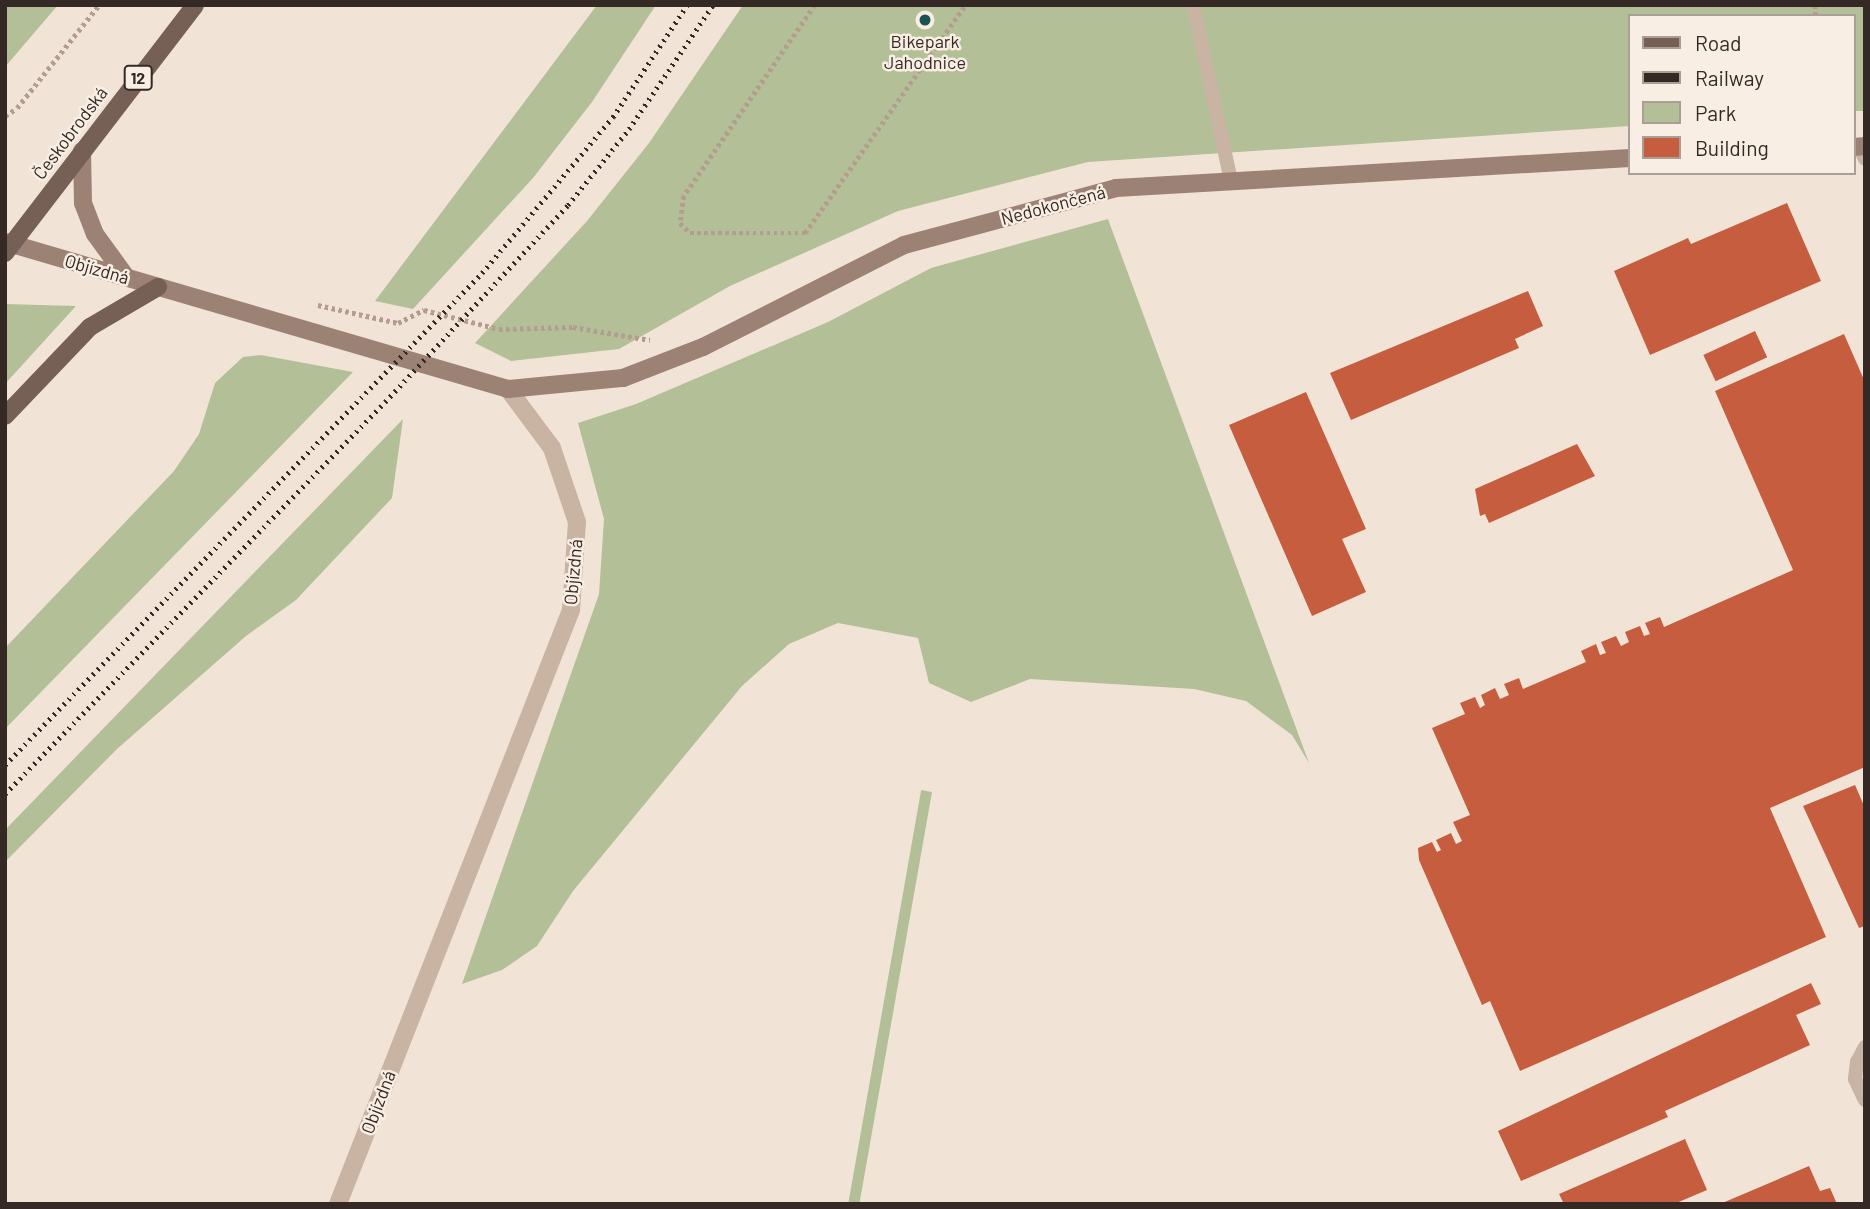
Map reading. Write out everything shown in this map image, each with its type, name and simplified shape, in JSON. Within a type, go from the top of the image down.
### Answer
[{"type":"main road","name":"Českobrodská","points":[[8,246],[195,5]]},
{"type":"main road","points":[[5,416],[90,327],[158,287]]},
{"type":"street","points":[[82,151],[83,203],[95,234],[127,278]]},
{"type":"street","name":"Nedokončená","points":[[508,389],[623,378],[703,347],[904,245],[1116,188],[1629,159]]},
{"type":"street","name":"Objízdná","points":[[8,246],[508,389],[552,449],[577,522],[571,610],[338,1204]]},
{"type":"lane","points":[[1193,5],[1231,181]]},
{"type":"lane","points":[[1865,1047],[1857,1062],[1855,1079],[1865,1100]]},
{"type":"path","points":[[5,116],[18,108],[99,5]]},
{"type":"path","points":[[815,5],[684,196],[680,223],[690,233],[805,233],[965,5]]},
{"type":"path","points":[[309,303],[398,323],[424,310],[499,329],[573,327],[655,341]]},
{"type":"green space","points":[[5,5],[58,5],[5,67]]},
{"type":"green space","points":[[597,5],[656,5],[592,102],[533,178],[413,309],[375,301]]},
{"type":"green space","points":[[743,5],[1865,5],[1865,111],[1856,111],[1856,14],[1629,14],[1629,126],[1088,162],[898,211],[730,286],[619,349],[511,361],[475,343],[587,221],[649,143]]},
{"type":"green space","points":[[1108,219],[1309,763],[1292,735],[1246,701],[1194,689],[1030,679],[971,702],[929,683],[918,638],[838,623],[789,644],[742,686],[573,891],[537,946],[502,970],[462,984],[599,594],[604,519],[578,423],[636,404],[828,322],[931,268]]},
{"type":"green space","points":[[5,304],[76,306],[5,384]]},
{"type":"green space","points":[[261,355],[353,372],[5,729],[5,648],[174,471],[199,434],[215,383],[243,357]]},
{"type":"green space","points":[[403,419],[392,498],[296,600],[246,636],[117,749],[5,862],[5,830]]},
{"type":"green space","points":[[921,790],[932,792],[859,1204],[849,1202]]},
{"type":"building","points":[[1787,203],[1821,281],[1650,355],[1614,271],[1688,238],[1691,244]]},
{"type":"building","points":[[1528,291],[1543,326],[1515,339],[1519,348],[1351,420],[1330,373]]},
{"type":"building","points":[[1755,331],[1767,357],[1716,381],[1703,355]]},
{"type":"building","points":[[1844,334],[1865,382],[1865,767],[1770,808],[1826,937],[1520,1071],[1490,1001],[1482,1005],[1419,860],[1418,848],[1432,842],[1437,852],[1441,850],[1436,840],[1451,833],[1456,844],[1462,841],[1453,822],[1470,815],[1432,728],[1465,714],[1460,703],[1475,697],[1480,708],[1485,705],[1481,695],[1495,688],[1500,699],[1509,695],[1504,684],[1519,678],[1523,689],[1586,662],[1581,651],[1596,644],[1600,655],[1606,653],[1601,642],[1616,636],[1621,646],[1629,642],[1625,632],[1640,626],[1644,636],[1650,634],[1645,623],[1660,617],[1664,627],[1793,570],[1715,391]]},
{"type":"building","points":[[1306,392],[1366,529],[1342,539],[1366,592],[1312,616],[1229,425]]},
{"type":"building","points":[[1577,444],[1595,476],[1489,523],[1485,514],[1480,516],[1475,489]]},
{"type":"building","points":[[1855,785],[1865,808],[1865,926],[1859,928],[1803,806]]},
{"type":"building","points":[[1811,983],[1821,1004],[1796,1015],[1810,1045],[1665,1111],[1668,1117],[1521,1181],[1498,1131]]},
{"type":"building","points":[[1685,1139],[1707,1190],[1674,1204],[1564,1204],[1559,1194]]},
{"type":"building","points":[[1809,1166],[1820,1191],[1830,1188],[1837,1204],[1720,1204]]},
{"type":"railway","points":[[5,765],[482,273],[613,117],[687,5]]},
{"type":"railway","points":[[5,794],[385,402],[568,205],[629,129],[713,5]]},
{"type":"place","name":"Bikepark Jahodnice","points":[[925,20]]}]
